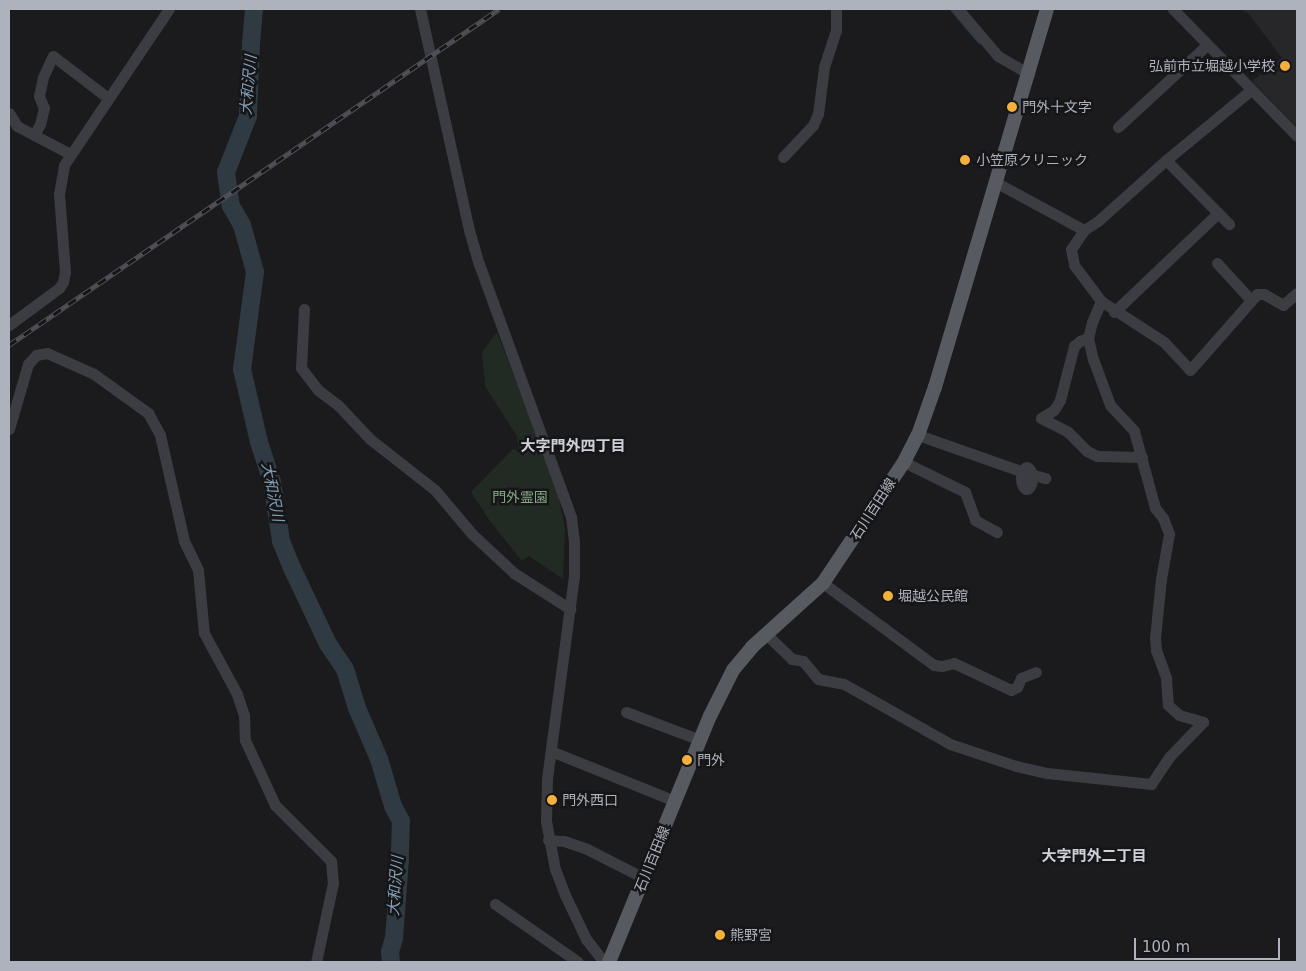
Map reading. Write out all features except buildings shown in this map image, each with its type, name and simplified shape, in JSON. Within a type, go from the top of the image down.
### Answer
[{"type":"main road","name":"石川百田線","points":[[609,962],[720,692],[733,670],[752,647],[823,583],[904,462],[918,434],[936,388],[1047,9]]},
{"type":"street","points":[[9,325],[59,288],[63,282],[65,272],[59,194],[64,165],[169,9]]},
{"type":"street","points":[[420,9],[469,230],[479,264],[571,517],[574,540],[570,609],[545,801],[548,840],[555,870],[575,918],[604,962]]},
{"type":"street","points":[[783,157],[813,125],[818,114],[824,68],[836,31],[836,9]]},
{"type":"street","points":[[958,9],[998,56],[1029,74]]},
{"type":"street","points":[[1173,9],[1297,136]]},
{"type":"street","points":[[1118,127],[1207,45]]},
{"type":"street","points":[[34,134],[40,124],[44,108],[39,96],[43,77],[53,56],[108,98]]},
{"type":"street","points":[[1251,90],[1166,160],[1098,221],[1084,230],[1071,249],[1074,265],[1101,302],[1164,342],[1190,370],[1250,299],[1257,294],[1264,294],[1283,306],[1297,293]]},
{"type":"street","points":[[9,113],[17,126],[70,154]]},
{"type":"street","points":[[1166,160],[1230,224]]},
{"type":"street","points":[[997,183],[1084,230]]},
{"type":"street","points":[[1114,312],[1218,212]]},
{"type":"street","points":[[1217,263],[1250,299]]},
{"type":"street","points":[[766,634],[792,659],[803,661],[818,679],[844,684],[950,744],[1016,766],[1046,773],[1150,784],[1169,757],[1203,722],[1179,715],[1168,705],[1166,678],[1156,650],[1155,638],[1161,578],[1169,534],[1163,518],[1155,508],[1134,431],[1110,406],[1093,359],[1088,338],[1092,322],[1101,302]]},
{"type":"street","points":[[304,309],[301,368],[318,390],[338,405],[370,439],[435,490],[472,534],[514,573],[570,609]]},
{"type":"street","points":[[1088,338],[1074,346],[1060,400],[1054,410],[1041,418],[1068,432],[1087,450],[1097,456],[1142,457]]},
{"type":"street","points":[[9,429],[28,364],[36,355],[48,353],[94,374],[148,413],[160,435],[184,541],[198,570],[204,633],[237,694],[244,715],[245,740],[275,805],[331,861],[334,883],[316,962]]},
{"type":"street","points":[[918,434],[1045,478]]},
{"type":"street","points":[[904,462],[965,492],[975,520],[997,532]]},
{"type":"street","points":[[823,583],[934,665],[942,666],[954,663],[1011,690],[1017,687],[1022,678],[1036,672]]},
{"type":"street","points":[[626,712],[700,740]]},
{"type":"street","points":[[551,751],[675,801]]},
{"type":"street","points":[[548,840],[564,841],[587,849],[644,878]]},
{"type":"street","points":[[496,904],[578,962]]},
{"type":"shaded area","name":"弘前市立堀越小学校","points":[[1240,9],[1297,9],[1297,127],[1252,81],[1282,58],[1249,14]]},
{"type":"green space","name":"門外霊園","points":[[497,332],[556,485],[565,528],[563,579],[529,556],[522,561],[490,521],[471,492],[513,449],[519,450],[517,436],[485,386],[482,352]]},
{"type":"waterway","name":"大和沢川","points":[[254,9],[248,116],[226,172],[231,206],[242,225],[255,272],[242,369],[259,442],[272,482],[281,541],[328,644],[345,669],[357,708],[379,759],[393,806],[401,821],[394,938],[390,952],[391,962]]},
{"type":"waterway","points":[[951,9],[979,42]]},
{"type":"railway","points":[[9,345],[499,9]]},
{"type":"place","name":"弘前市立堀越小学校","points":[[1285,66]]},
{"type":"place","name":"門外十文字","points":[[1012,107]]},
{"type":"place","name":"小笠原クリニック","points":[[965,160]]},
{"type":"place","name":"堀越公民館","points":[[888,596]]},
{"type":"place","name":"門外","points":[[687,760]]},
{"type":"place","name":"門外西口","points":[[552,800]]},
{"type":"place","name":"熊野宮","points":[[720,935]]},
{"type":"district","name":"大字門外四丁目","points":[[573,447]]},
{"type":"district","name":"大字門外二丁目","points":[[1094,857]]}]
